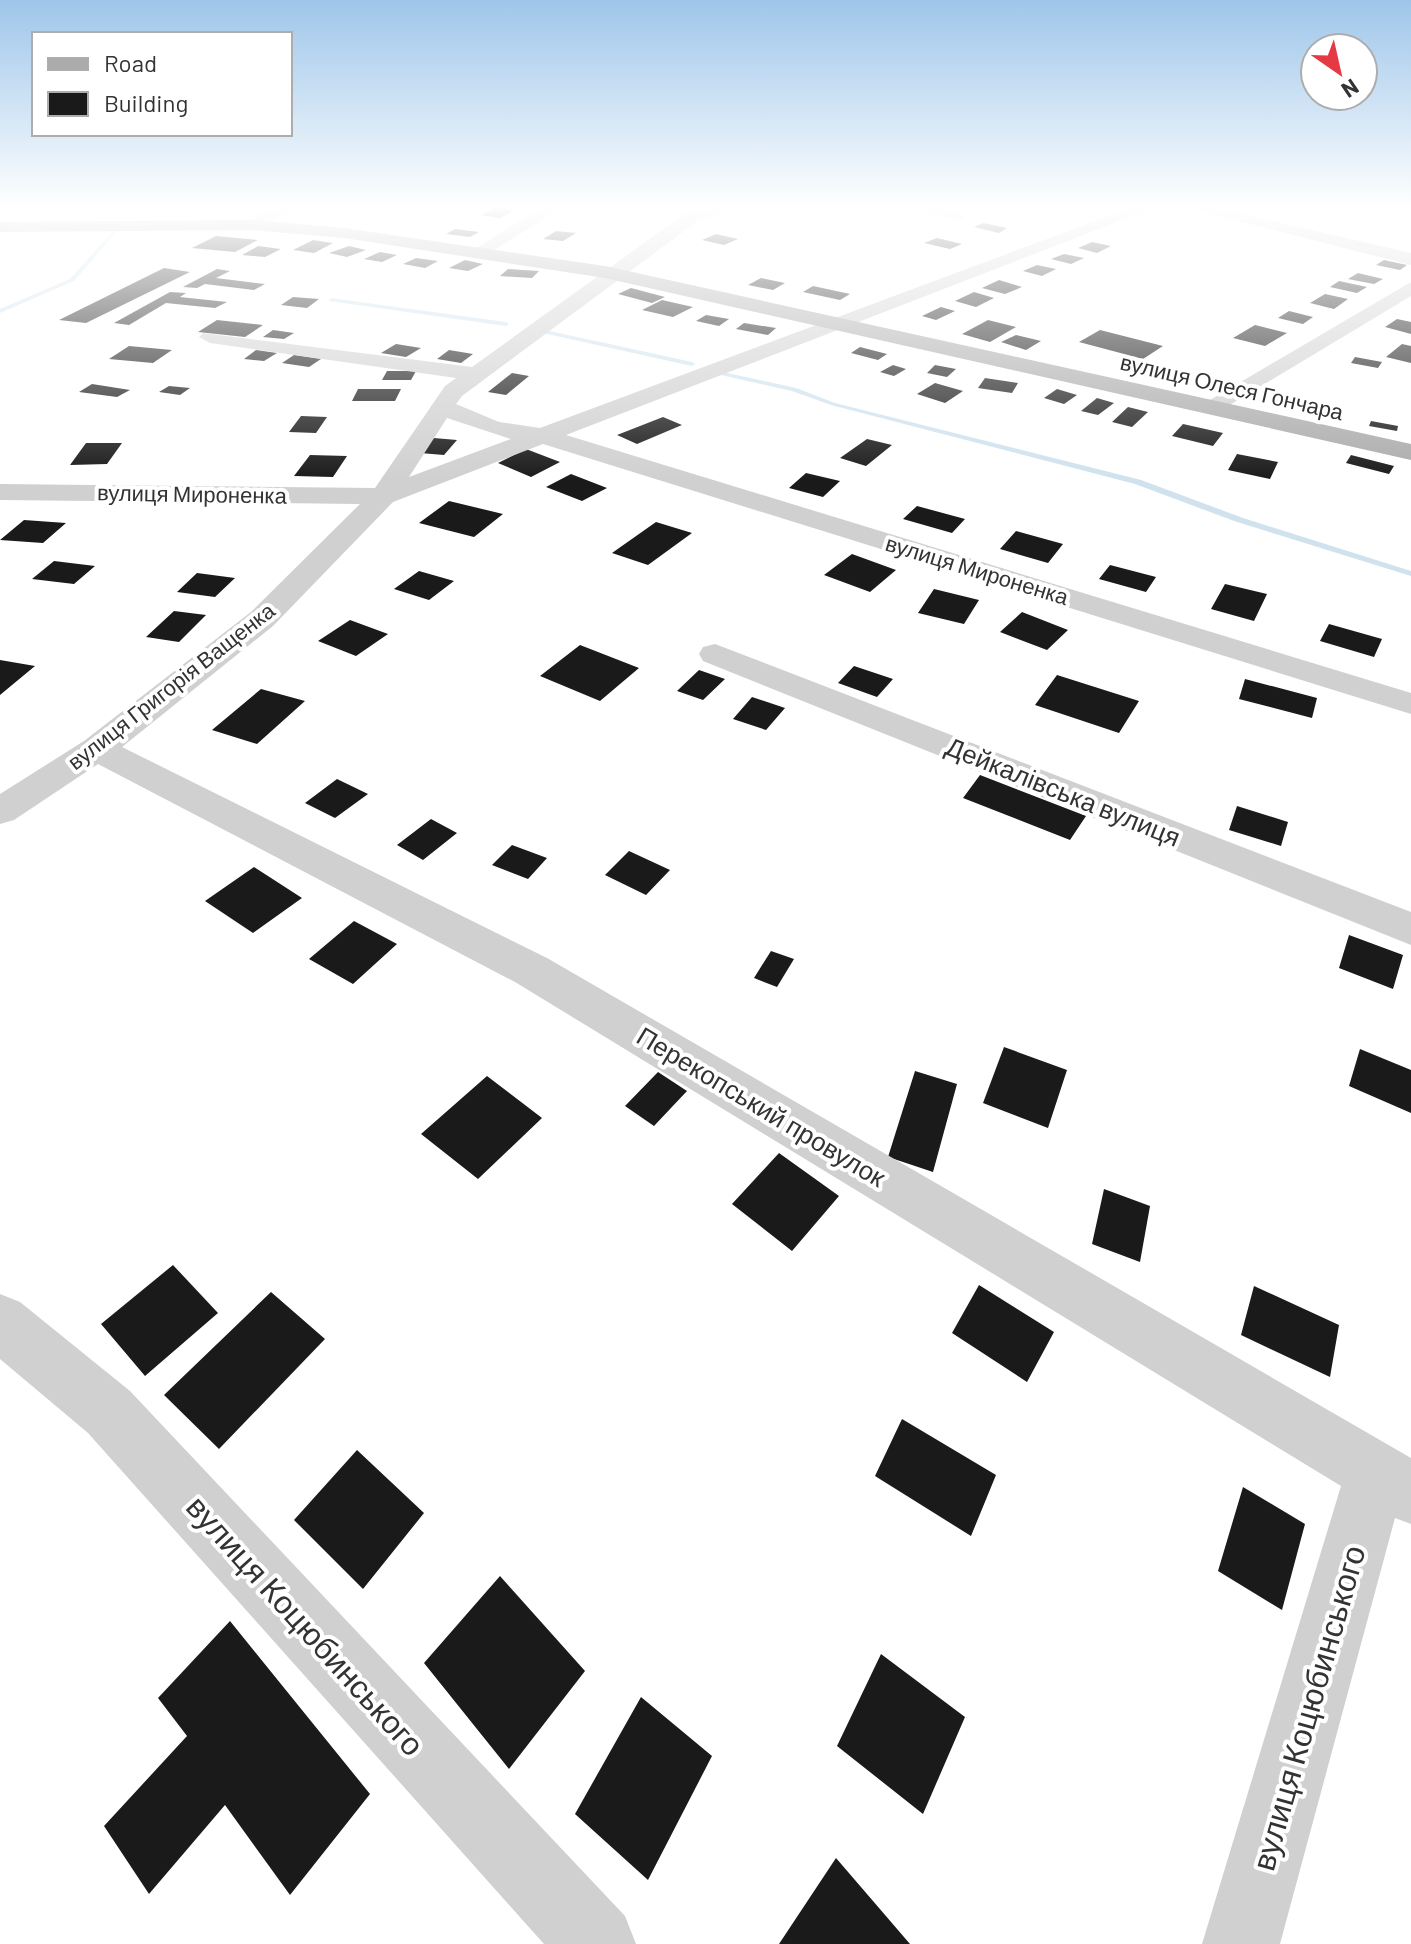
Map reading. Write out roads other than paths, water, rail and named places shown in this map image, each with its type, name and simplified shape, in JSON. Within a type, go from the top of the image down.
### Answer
[{"type":"main road","name":"вулиця Олеся Гончара","points":[[728,299],[1411,452]]},
{"type":"street","name":"вулиця Григорія Ващенка","points":[[0,811],[97,749],[262,619],[383,496],[453,391],[577,299]]},
{"type":"street","points":[[383,496],[909,299]]},
{"type":"street","points":[[1210,407],[1393,299]]},
{"type":"street","points":[[210,337],[476,374]]},
{"type":"street","name":"вулиця Мироненка","points":[[443,406],[468,421],[496,430],[543,436],[1411,704]]},
{"type":"street","name":"вулиця Мироненка","points":[[0,492],[383,496]]},
{"type":"street","name":"Дейкалівська вулиця","points":[[715,654],[1411,929]]},
{"type":"street","name":"Перекопський провулок","points":[[97,749],[531,970],[1394,1482]]},
{"type":"street","name":"вулиця Коцюбинського","points":[[0,1322],[109,1412],[597,1944]]},
{"type":"street","name":"вулиця Коцюбинського","points":[[1241,1944],[1394,1482]]},
{"type":"waterway","points":[[0,311],[29,299]]},
{"type":"waterway","points":[[331,300],[506,324]]},
{"type":"waterway","points":[[545,332],[692,364]]},
{"type":"waterway","points":[[723,374],[794,389],[833,404],[1138,482],[1240,520],[1411,574]]}]
